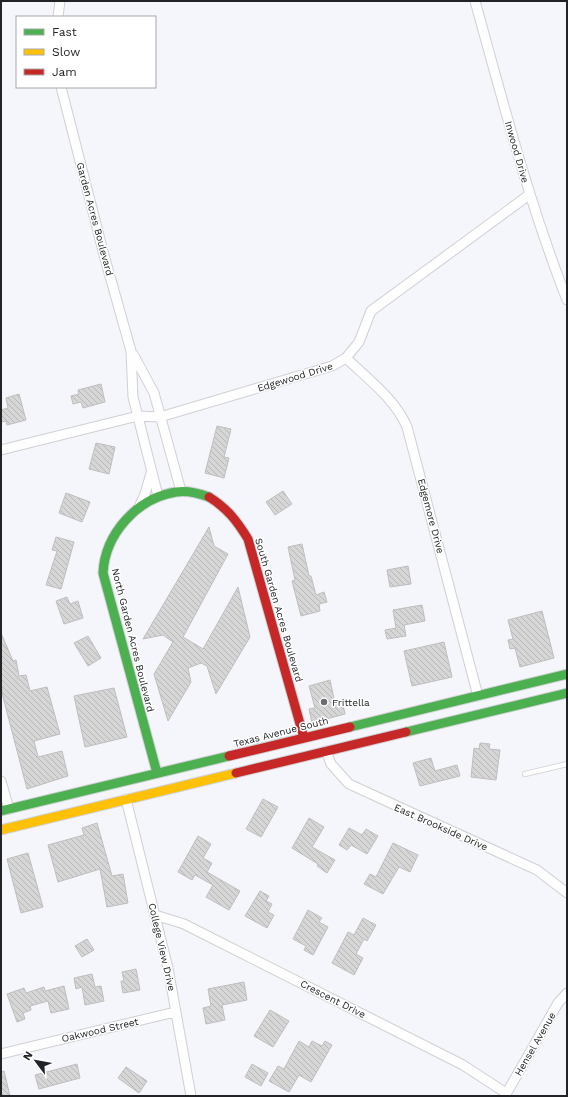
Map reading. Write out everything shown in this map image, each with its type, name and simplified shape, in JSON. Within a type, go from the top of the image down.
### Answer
[{"type":"main road","name":"South Garden Acres Boulevard","points":[[169,492],[181,491],[203,493],[215,499],[234,518],[248,539],[304,738]]},
{"type":"main road","name":"North Garden Acres Boulevard","points":[[157,773],[103,573],[103,560],[108,544],[114,534],[138,508],[158,496],[169,492]]},
{"type":"main road","name":"Texas Avenue South","points":[[5,810],[567,674]]},
{"type":"main road","points":[[553,697],[567,687]]},
{"type":"main road","points":[[1,830],[567,694]]},
{"type":"main road","points":[[198,782],[209,770],[298,748],[303,744],[304,738]]},
{"type":"street","points":[[58,16],[60,1]]},
{"type":"street","name":"Inwood Drive","points":[[475,1],[529,195],[545,244],[567,300]]},
{"type":"street","name":"Garden Acres Boulevard","points":[[61,88],[104,255],[131,351],[133,397],[158,496]]},
{"type":"street","name":"Edgewood Drive","points":[[1,450],[138,416],[160,417],[332,366],[346,358],[359,342],[371,311],[529,195]]},
{"type":"street","name":"Garden Acres Boulevard","points":[[131,351],[149,381],[181,491]]},
{"type":"street","name":"Edgemore Drive","points":[[346,358],[395,404],[407,426],[478,696]]},
{"type":"street","points":[[138,508],[146,494],[152,472]]},
{"type":"street","name":"East Brookside Drive","points":[[326,751],[331,764],[348,784],[537,870],[567,891]]},
{"type":"street","points":[[1,780],[5,810]]},
{"type":"street","name":"College View Drive","points":[[126,799],[168,968],[191,1096]]},
{"type":"street","name":"Crescent Drive","points":[[155,915],[184,924],[463,1065],[506,1094]]},
{"type":"street","name":"Hensel Avenue","points":[[506,1094],[558,1003],[567,993]]},
{"type":"street","name":"Oakwood Street","points":[[1,1054],[175,1012]]},
{"type":"lane","points":[[525,774],[567,764]]},
{"type":"building","points":[[101,384],[105,402],[83,408],[81,402],[73,404],[71,396],[79,394],[78,390]]},
{"type":"building","points":[[19,394],[26,420],[7,425],[6,421],[1,422],[1,410],[8,408],[6,398]]},
{"type":"building","points":[[217,426],[231,429],[224,457],[229,458],[224,478],[205,473]]},
{"type":"building","points":[[96,443],[115,447],[109,474],[89,469]]},
{"type":"building","points":[[283,491],[292,504],[275,515],[266,502]]},
{"type":"building","points":[[66,493],[90,502],[82,522],[59,513]]},
{"type":"building","points":[[209,527],[214,546],[228,554],[183,637],[203,649],[238,587],[250,637],[216,694],[207,666],[201,663],[188,668],[191,682],[168,721],[154,674],[173,642],[163,635],[143,639]]},
{"type":"building","points":[[56,537],[74,542],[61,589],[46,585],[57,551],[52,550]]},
{"type":"building","points":[[302,544],[309,576],[311,576],[316,595],[324,592],[327,602],[319,604],[320,611],[301,616],[292,581],[295,580],[288,547]]},
{"type":"building","points":[[408,566],[411,584],[390,587],[387,570]]},
{"type":"building","points":[[67,597],[70,604],[78,601],[83,618],[64,624],[56,601]]},
{"type":"building","points":[[422,605],[425,621],[404,625],[406,636],[387,639],[385,630],[396,628],[393,610]]},
{"type":"building","points":[[542,611],[554,658],[520,667],[515,648],[510,649],[508,640],[513,639],[508,620]]},
{"type":"building","points":[[1,633],[13,661],[16,660],[19,676],[26,675],[30,691],[47,687],[60,734],[34,741],[38,757],[62,751],[68,776],[27,789],[3,697],[1,681]]},
{"type":"building","points":[[88,636],[101,658],[88,666],[74,643]]},
{"type":"building","points":[[444,642],[452,677],[412,686],[404,651]]},
{"type":"building","name":"Frittella","points":[[330,680],[335,703],[342,701],[345,714],[312,723],[309,709],[315,708],[309,686]]},
{"type":"building","points":[[114,688],[127,737],[85,747],[74,696]]},
{"type":"building","points":[[480,743],[490,744],[489,749],[500,750],[496,780],[471,777],[474,748],[479,749]]},
{"type":"building","points":[[431,758],[435,771],[457,765],[460,776],[420,786],[413,763]]},
{"type":"building","points":[[263,799],[278,807],[261,837],[246,829]]},
{"type":"building","points":[[309,818],[324,827],[312,847],[335,860],[327,873],[317,866],[318,864],[292,848]]},
{"type":"building","points":[[97,823],[112,876],[123,874],[128,903],[107,907],[100,869],[58,882],[48,845],[84,835],[82,828]]},
{"type":"building","points":[[349,828],[362,835],[366,829],[378,836],[367,854],[351,845],[347,850],[339,845]]},
{"type":"building","points":[[198,836],[211,844],[203,858],[212,863],[207,872],[240,891],[229,910],[206,897],[213,885],[195,875],[192,880],[178,872]]},
{"type":"building","points":[[393,843],[418,855],[410,872],[399,867],[383,894],[364,884],[370,874],[376,877]]},
{"type":"building","points":[[28,853],[43,907],[21,913],[7,859]]},
{"type":"building","points":[[260,891],[269,896],[266,901],[272,904],[268,912],[274,915],[267,928],[245,916]]},
{"type":"building","points":[[308,910],[322,918],[319,922],[328,927],[313,955],[304,950],[306,946],[293,939]]},
{"type":"building","points":[[363,918],[376,925],[367,941],[364,939],[356,954],[363,958],[354,975],[332,963],[348,932],[354,935]]},
{"type":"building","points":[[87,939],[94,950],[82,957],[75,946]]},
{"type":"building","points":[[136,969],[140,990],[123,993],[121,981],[124,981],[122,972]]},
{"type":"building","points":[[92,974],[95,987],[101,986],[104,1001],[85,1005],[82,987],[76,989],[74,978]]},
{"type":"building","points":[[244,982],[247,1000],[222,1005],[225,1020],[206,1024],[203,1008],[211,1006],[208,989]]},
{"type":"building","points":[[64,986],[69,1009],[51,1013],[48,1001],[30,1006],[31,1010],[23,1013],[25,1019],[17,1022],[7,994],[24,988],[26,993],[44,987],[45,991]]},
{"type":"building","points":[[270,1010],[289,1021],[273,1047],[254,1036]]},
{"type":"building","points":[[299,1041],[309,1047],[312,1041],[322,1046],[325,1041],[332,1045],[311,1082],[299,1075],[289,1092],[269,1081],[278,1066],[284,1069]]},
{"type":"building","points":[[77,1064],[80,1078],[39,1089],[35,1075]]},
{"type":"building","points":[[252,1064],[268,1073],[261,1086],[245,1077]]},
{"type":"building","points":[[126,1067],[147,1081],[139,1093],[118,1078]]},
{"type":"building","points":[[4,1071],[10,1096],[1,1096],[1,1072]]},
{"type":"traffic: fast","points":[[157,773],[103,573],[105,559],[110,545],[126,520],[136,510],[148,502],[180,491],[192,492],[209,497]]},
{"type":"traffic: fast","points":[[350,727],[567,674]]},
{"type":"traffic: fast","points":[[406,732],[567,693]]},
{"type":"traffic: fast","points":[[1,811],[229,756]]},
{"type":"traffic: slow","points":[[1,830],[236,773]]},
{"type":"traffic: jam","points":[[209,497],[231,515],[248,539],[304,738]]},
{"type":"traffic: jam","points":[[229,756],[350,727]]},
{"type":"traffic: jam","points":[[236,773],[406,732]]},
{"type":"place","name":"Frittella","points":[[324,702]]}]
